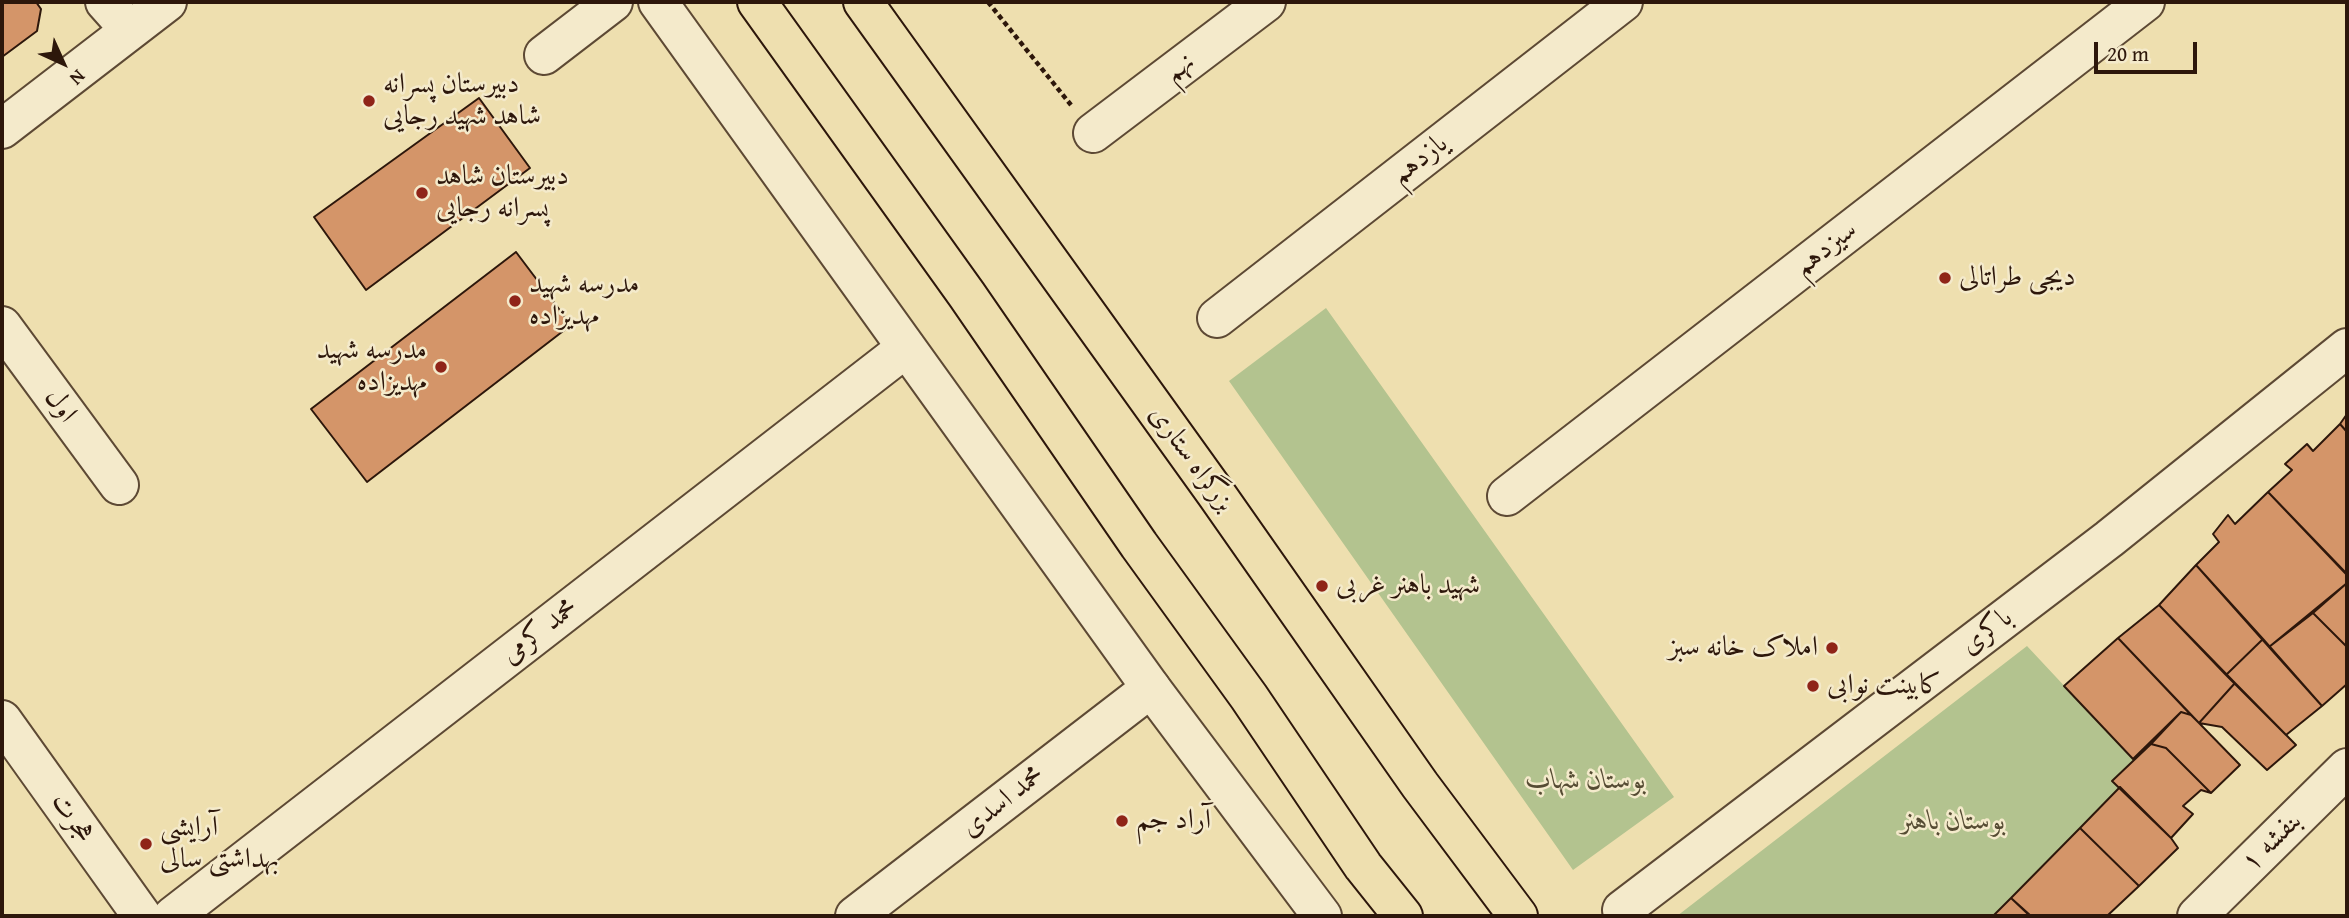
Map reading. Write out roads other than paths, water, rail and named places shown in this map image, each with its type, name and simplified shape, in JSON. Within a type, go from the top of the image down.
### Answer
[{"type":"highway","points":[[757,2],[967,295],[1139,545],[1249,697],[1363,866],[1403,916]]},
{"type":"highway","name":"بزرگراه ستاری","points":[[863,2],[1217,495],[1420,785],[1518,916]]},
{"type":"street","points":[[2,129],[117,16],[167,2]]},
{"type":"street","points":[[544,55],[613,2]]},
{"type":"street","points":[[658,2],[1151,688],[1322,916]]},
{"type":"street","name":"نهم","points":[[1093,133],[1266,2]]},
{"type":"street","name":"یازدهم","points":[[1217,318],[1623,2]]},
{"type":"street","name":"سیزدهم","points":[[1507,496],[2145,2]]},
{"type":"street","name":"اول","points":[[2,326],[119,485]]},
{"type":"street","name":"محمد کرمی","points":[[173,916],[906,348]]},
{"type":"street","name":"باکری","points":[[1622,910],[2098,547],[2347,348]]},
{"type":"street","name":"محمد اسدی","points":[[856,916],[1151,688]]},
{"type":"street","name":"هجرت","points":[[2,720],[142,916]]},
{"type":"street","name":"بنفشه ۱","points":[[2197,916],[2347,768]]},
{"type":"place","name":"دبیرستان پسرانه شاهد شهید رجایی","points":[[369,101]]},
{"type":"place","name":"دبیرستان شاهد پسرانه رجایی","points":[[422,193]]},
{"type":"place","name":"دیجی طراتالی","points":[[1945,278]]},
{"type":"place","name":"مدرسه شهيد مهديزاده","points":[[515,301]]},
{"type":"place","name":"مدرسه شهید مهدیزاده","points":[[441,367]]},
{"type":"place","name":"شهید باهنر غربی","points":[[1322,586]]},
{"type":"place","name":"املاک خانه سبز","points":[[1832,648]]},
{"type":"place","name":"کابینت نوابی","points":[[1813,686]]},
{"type":"place","name":"آراد جم","points":[[1122,821]]},
{"type":"place","name":"آرایشی بهداشتی سالی","points":[[146,844]]},
{"type":"park label","name":"بوستان شهاب","points":[[1586,781]]},
{"type":"park label","name":"بوستان باهنر","points":[[1953,822]]}]
